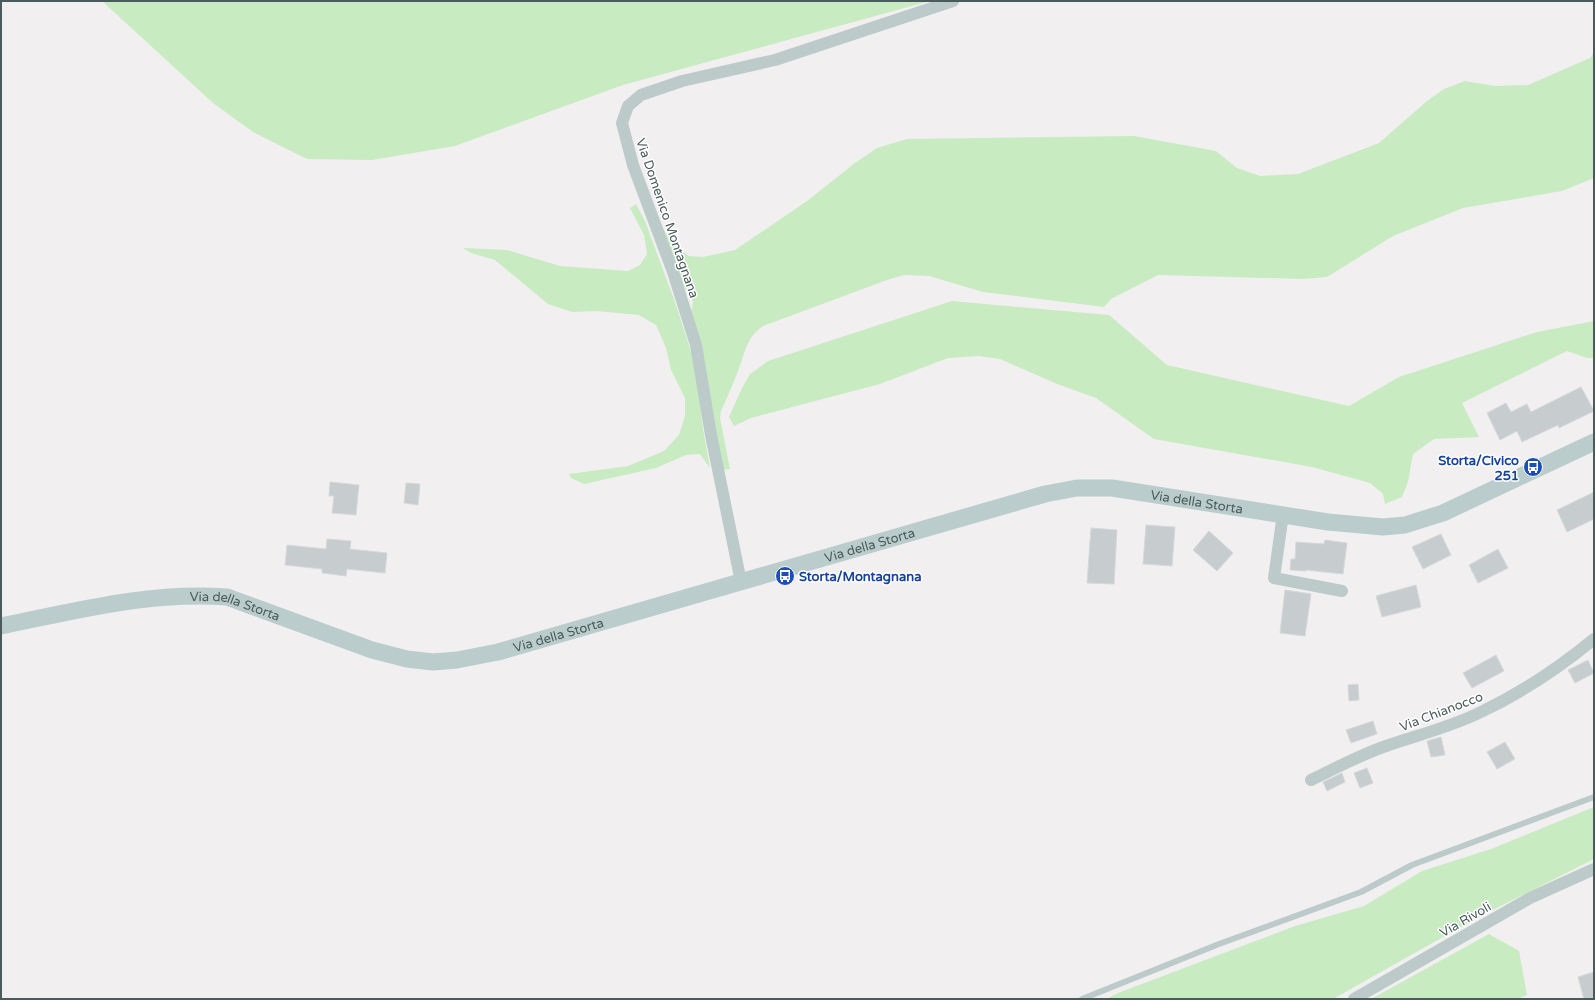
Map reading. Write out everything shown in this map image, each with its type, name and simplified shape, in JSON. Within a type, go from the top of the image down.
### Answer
[{"type":"main road","name":"Via della Storta","points":[[1,626],[128,602],[180,595],[227,597],[372,650],[408,659],[433,662],[457,660],[498,652],[1045,494],[1077,488],[1112,488],[1356,525],[1384,527],[1405,525],[1443,513],[1594,442]]},
{"type":"street","name":"Via Domenico Montagnana","points":[[741,582],[710,435],[696,345],[673,272],[632,165],[622,123],[628,106],[641,95],[682,81],[775,60],[953,1]]},
{"type":"street","points":[[1283,514],[1274,578],[1342,591]]},
{"type":"street","name":"Via Chianocco","points":[[1311,780],[1346,762],[1386,746],[1442,728],[1481,712],[1545,676],[1594,640]]},
{"type":"street","name":"Via Rivoli","points":[[1354,999],[1524,902],[1594,868]]},
{"type":"lane","points":[[1082,999],[1219,944],[1361,892],[1412,865],[1594,797]]},
{"type":"green space","points":[[102,1],[930,1],[623,85],[455,146],[372,160],[307,159],[253,132],[213,103]]},
{"type":"green space","points":[[1594,52],[1594,178],[1562,191],[1463,208],[1393,236],[1327,277],[1303,279],[1158,275],[1111,299],[1104,307],[983,292],[929,276],[904,275],[887,280],[763,326],[757,331],[749,341],[721,411],[720,418],[730,469],[723,470],[691,314],[693,301],[681,282],[659,219],[666,234],[677,247],[689,256],[703,257],[735,250],[807,201],[855,163],[877,148],[907,139],[1134,136],[1216,151],[1237,168],[1260,176],[1298,174],[1379,143],[1427,101],[1444,89],[1465,81],[1495,86],[1528,85],[1590,58]]},
{"type":"green space","points":[[636,204],[645,221],[675,302],[696,367],[703,429],[710,468],[700,454],[686,455],[656,468],[584,484],[571,478],[569,474],[628,466],[664,451],[679,435],[685,416],[685,398],[671,370],[666,348],[656,325],[639,315],[597,311],[572,312],[548,304],[495,260],[471,253],[463,248],[507,250],[560,266],[628,271],[640,265],[647,254],[644,235],[630,208]]},
{"type":"green space","points":[[952,301],[1109,315],[1167,365],[1349,406],[1399,377],[1537,332],[1594,321],[1594,358],[1587,358],[1567,351],[1462,403],[1479,437],[1434,439],[1413,454],[1408,482],[1402,497],[1385,504],[1383,494],[1370,483],[1312,467],[1154,439],[1096,398],[1057,384],[1000,359],[979,356],[948,358],[880,384],[751,418],[734,426],[729,417],[750,374],[768,361]]},
{"type":"green space","points":[[1594,807],[1594,859],[1475,919],[1333,999],[1106,999],[1118,993],[1295,926],[1364,906],[1422,871],[1491,849]]},
{"type":"green space","points":[[1489,934],[1519,951],[1527,995],[1517,999],[1371,999]]},
{"type":"building","points":[[1581,387],[1594,411],[1559,428],[1558,425],[1522,442],[1517,431],[1500,440],[1487,413],[1506,403],[1511,412],[1527,404],[1531,412]]},
{"type":"building","points":[[330,482],[359,485],[356,515],[332,513],[334,496],[329,496]]},
{"type":"building","points":[[406,483],[420,484],[418,505],[404,503]]},
{"type":"building","points":[[1594,492],[1594,519],[1567,532],[1557,510]]},
{"type":"building","points":[[1146,525],[1175,527],[1172,566],[1143,564]]},
{"type":"building","points":[[1091,528],[1117,530],[1114,584],[1087,583]]},
{"type":"building","points":[[1209,531],[1233,553],[1217,571],[1193,550]]},
{"type":"building","points":[[1441,534],[1451,555],[1423,569],[1412,547]]},
{"type":"building","points":[[327,539],[351,541],[350,549],[387,553],[385,573],[347,569],[346,576],[322,573],[322,569],[285,565],[287,545],[326,549]]},
{"type":"building","points":[[1325,540],[1347,543],[1343,574],[1306,570],[1290,570],[1291,559],[1295,559],[1296,542],[1324,544]]},
{"type":"building","points":[[1498,549],[1508,568],[1478,583],[1469,565]]},
{"type":"building","points":[[1416,585],[1421,607],[1382,617],[1376,596]]},
{"type":"building","points":[[1285,590],[1311,594],[1305,636],[1280,633]]},
{"type":"building","points":[[1496,655],[1504,671],[1472,688],[1463,673]]},
{"type":"building","points":[[1588,660],[1594,673],[1575,683],[1568,670]]},
{"type":"building","points":[[1358,684],[1359,700],[1349,701],[1348,685]]},
{"type":"building","points":[[1373,721],[1377,734],[1351,743],[1346,730]]},
{"type":"building","points":[[1441,737],[1445,755],[1431,757],[1427,741]]},
{"type":"building","points":[[1505,742],[1515,759],[1497,769],[1487,752]]},
{"type":"building","points":[[1367,768],[1373,783],[1360,788],[1354,773]]},
{"type":"building","points":[[1342,773],[1345,782],[1327,791],[1323,782]]},
{"type":"building","points":[[1594,972],[1594,999],[1584,999],[1578,977]]},
{"type":"place","name":"Storta/Civico 251","points":[[1533,467]]},
{"type":"place","name":"Storta/Montagnana","points":[[785,576]]}]
